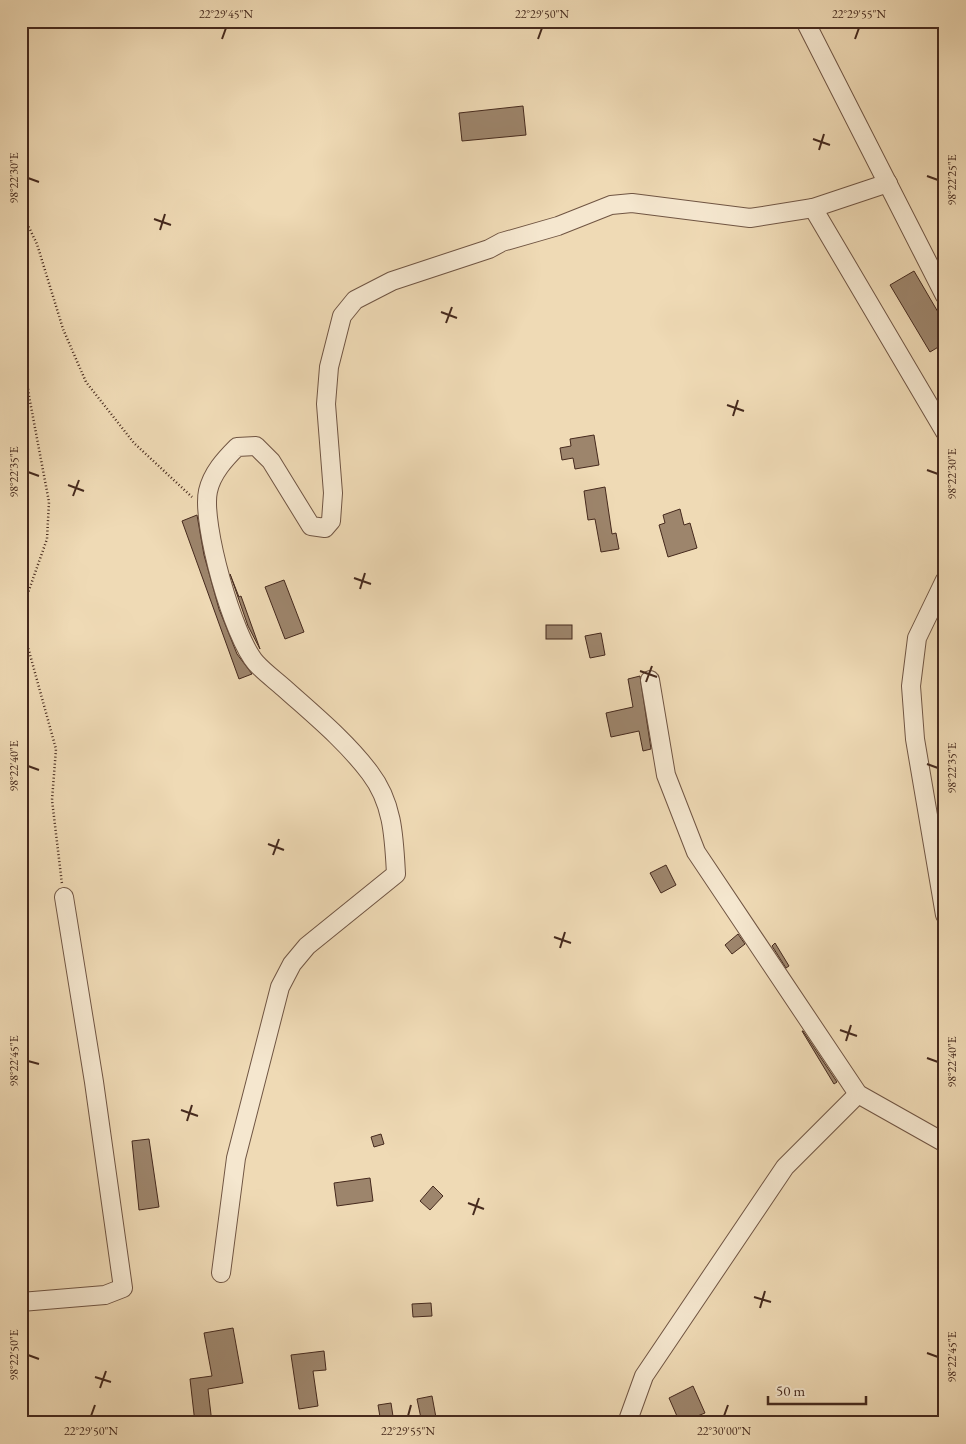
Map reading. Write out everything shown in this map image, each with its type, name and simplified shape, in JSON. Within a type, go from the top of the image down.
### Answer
[{"type":"street","points":[[805,21],[945,296]]},
{"type":"street","points":[[221,1273],[236,1158],[280,987],[292,964],[307,946],[396,874],[393,823],[382,793],[371,773],[335,733],[255,662],[241,639],[229,606],[207,517],[208,490],[222,462],[237,447],[256,446],[271,462],[311,526],[325,528],[331,520],[333,493],[326,404],[329,366],[342,316],[355,300],[392,281],[489,249],[502,242],[558,226],[611,205],[632,202],[750,218],[813,208],[888,183]]},
{"type":"street","points":[[813,208],[945,432]]},
{"type":"street","points":[[945,580],[917,638],[911,686],[915,739],[945,915]]},
{"type":"street","points":[[650,680],[666,775],[696,852],[858,1094],[945,1144]]},
{"type":"street","points":[[21,1302],[105,1295],[123,1288],[94,1082],[64,897]]},
{"type":"street","points":[[627,1423],[644,1376],[785,1167],[858,1094]]},
{"type":"path","points":[[21,211],[37,244],[63,329],[86,382],[134,443],[207,509]]},
{"type":"path","points":[[21,337],[29,396],[49,502],[47,539],[23,607],[26,640],[56,749],[52,800],[64,897]]},
{"type":"building","points":[[523,106],[526,135],[462,141],[459,113]]},
{"type":"building","points":[[914,271],[945,324],[945,343],[930,352],[890,285]]},
{"type":"building","points":[[594,435],[599,465],[575,469],[573,458],[562,460],[560,448],[571,446],[570,439]]},
{"type":"building","points":[[605,487],[612,534],[616,533],[619,549],[601,552],[595,519],[588,520],[584,491]]},
{"type":"building","points":[[680,509],[684,525],[690,523],[697,548],[668,557],[659,525],[665,523],[663,515]]},
{"type":"building","points":[[197,515],[204,555],[219,609],[237,654],[252,674],[239,679],[182,521]]},
{"type":"building","points":[[230,574],[239,597],[241,596],[260,649],[248,626]]},
{"type":"building","points":[[284,580],[304,632],[285,639],[265,587]]},
{"type":"building","points":[[546,625],[572,625],[572,639],[546,639]]},
{"type":"building","points":[[601,633],[605,655],[590,658],[585,636]]},
{"type":"building","points":[[640,676],[651,749],[643,751],[639,731],[611,737],[606,713],[633,707],[628,679]]},
{"type":"building","points":[[666,865],[676,885],[661,893],[650,873]]},
{"type":"building","points":[[738,934],[745,944],[732,954],[725,945]]},
{"type":"building","points":[[775,943],[789,966],[786,968],[772,946]]},
{"type":"building","points":[[802,1031],[837,1082],[834,1084]]},
{"type":"building","points":[[381,1134],[384,1144],[374,1147],[371,1137]]},
{"type":"building","points":[[149,1139],[159,1207],[139,1210],[132,1141]]},
{"type":"building","points":[[370,1178],[373,1201],[337,1206],[334,1183]]},
{"type":"building","points":[[433,1186],[443,1196],[430,1210],[420,1201]]},
{"type":"building","points":[[431,1303],[432,1316],[413,1317],[412,1304]]},
{"type":"building","points":[[233,1328],[243,1383],[208,1389],[212,1423],[195,1423],[190,1379],[212,1376],[204,1333]]},
{"type":"building","points":[[324,1351],[326,1370],[313,1371],[318,1406],[299,1409],[291,1355]]},
{"type":"building","points":[[693,1386],[705,1413],[680,1423],[669,1398]]},
{"type":"building","points":[[432,1396],[437,1423],[422,1423],[417,1399]]},
{"type":"building","points":[[391,1403],[394,1423],[381,1423],[378,1405]]}]
